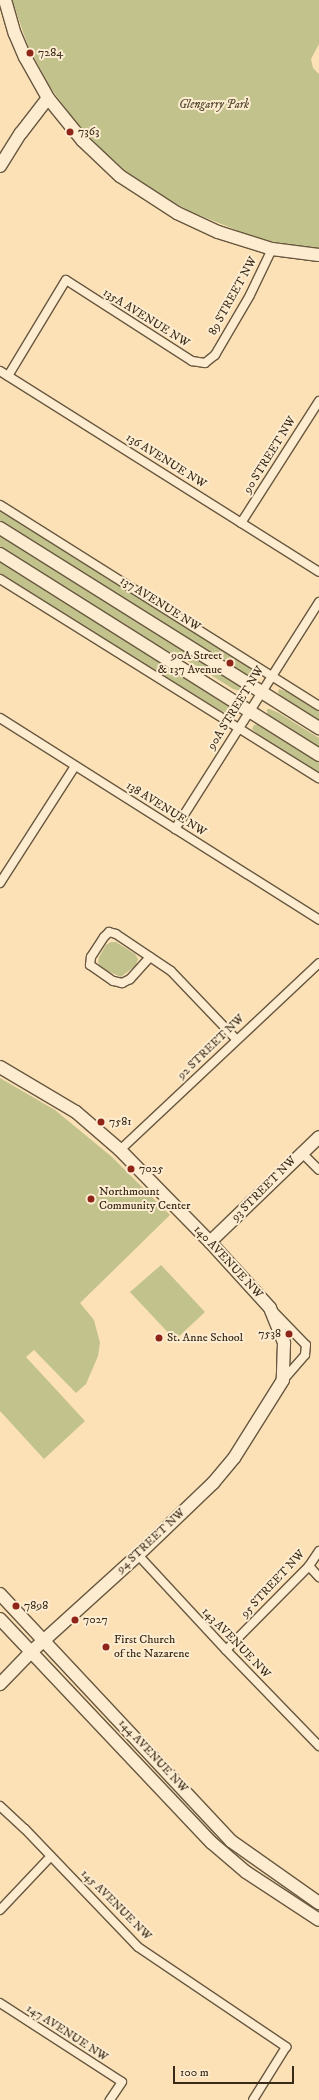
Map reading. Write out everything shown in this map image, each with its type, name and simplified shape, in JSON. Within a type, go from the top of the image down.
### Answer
[{"type":"street","points":[[5,0],[15,34],[25,57],[48,98],[83,141],[120,176],[139,190],[177,213],[238,239],[272,249],[319,255]]},
{"type":"street","points":[[0,166],[21,133],[48,98]]},
{"type":"street","name":"89 STREET NW","points":[[215,355],[250,295],[272,249]]},
{"type":"street","name":"135A AVENUE NW","points":[[8,376],[66,280],[192,361],[205,363],[215,355]]},
{"type":"street","name":"136 AVENUE NW","points":[[0,370],[319,572]]},
{"type":"street","name":"90 STREET NW","points":[[242,523],[319,401]]},
{"type":"street","name":"137 AVENUE NW","points":[[0,505],[319,706]]},
{"type":"street","name":"137 AVENUE NW","points":[[0,528],[319,728]]},
{"type":"street","points":[[0,554],[250,710],[319,755]]},
{"type":"street","points":[[0,579],[319,778]]},
{"type":"street","name":"90A STREET NW","points":[[175,828],[319,602]]},
{"type":"street","name":"138 AVENUE NW","points":[[0,718],[319,920]]},
{"type":"street","points":[[0,883],[75,766]]},
{"type":"street","points":[[150,957],[130,978],[122,983],[113,981],[90,965],[91,957],[104,937],[110,932],[171,970],[236,1039]]},
{"type":"street","name":"92 STREET NW","points":[[120,1150],[236,1039],[319,963]]},
{"type":"street","name":"140 AVENUE NW","points":[[0,1066],[76,1112],[120,1150],[210,1242],[270,1308]]},
{"type":"street","name":"93 STREET NW","points":[[210,1242],[301,1152],[319,1137]]},
{"type":"street","points":[[301,1152],[319,1170]]},
{"type":"street","points":[[270,1308],[284,1343],[283,1380]]},
{"type":"street","name":"94 STREET NW","points":[[0,1684],[31,1652],[138,1555],[213,1483],[230,1463],[283,1380],[305,1355],[306,1345],[270,1308]]},
{"type":"street","name":"95 STREET NW","points":[[226,1650],[309,1566],[319,1551]]},
{"type":"street","name":"143 AVENUE NW","points":[[138,1555],[226,1650],[319,1746]]},
{"type":"street","points":[[309,1566],[319,1577]]},
{"type":"street","name":"144 AVENUE NW","points":[[0,1594],[231,1841],[319,1903]]},
{"type":"street","name":"144 AVENUE NW","points":[[0,1619],[212,1843],[246,1872],[319,1920]]},
{"type":"street","name":"145 AVENUE NW","points":[[0,1806],[10,1814],[138,1947],[286,2047],[253,2100]]},
{"type":"street","points":[[0,1910],[50,1856]]},
{"type":"street","name":"147 AVENUE NW","points":[[0,2003],[122,2082],[110,2100]]},
{"type":"green space","name":"Glengarry Park","points":[[12,0],[319,0],[319,44],[311,59],[313,68],[319,74],[319,249],[270,241],[241,232],[194,213],[163,197],[129,174],[102,150],[72,117],[50,87],[28,46]]},
{"type":"green space","points":[[0,511],[247,664],[258,676],[256,678],[251,677],[0,521]]},
{"type":"green space","points":[[0,534],[243,686],[243,692],[233,689],[195,665],[155,644],[0,548]]},
{"type":"green space","points":[[0,561],[226,702],[234,712],[233,714],[221,711],[0,574]]},
{"type":"green space","points":[[279,689],[293,694],[319,711],[319,722],[283,699],[278,692]]},
{"type":"green space","points":[[267,709],[270,709],[319,738],[319,749],[273,719],[267,713]]},
{"type":"green space","points":[[259,724],[319,762],[319,775],[261,737],[252,729],[254,725]]},
{"type":"green space","points":[[111,942],[116,942],[135,954],[138,959],[136,965],[121,977],[101,968],[98,962],[99,957],[106,945]]},
{"type":"green space","points":[[0,1078],[55,1110],[112,1157],[170,1215],[80,1303],[94,1320],[100,1343],[98,1356],[86,1384],[76,1393],[34,1350],[26,1357],[85,1421],[44,1459],[0,1411]]},
{"type":"green space","points":[[161,1265],[205,1312],[175,1340],[130,1292]]},
{"type":"place","name":"7284","points":[[30,53]]},
{"type":"place","name":"7363","points":[[70,132]]},
{"type":"place","name":"90A Street & 137 Avenue","points":[[230,663]]},
{"type":"place","name":"7581","points":[[101,1122]]},
{"type":"place","name":"7025","points":[[131,1169]]},
{"type":"place","name":"Northmount Community Center","points":[[91,1199]]},
{"type":"place","name":"7538","points":[[289,1334]]},
{"type":"place","name":"St. Anne School","points":[[159,1338]]},
{"type":"place","name":"7898","points":[[16,1606]]},
{"type":"place","name":"7027","points":[[75,1620]]},
{"type":"place","name":"First Church of the Nazarene","points":[[106,1647]]}]
